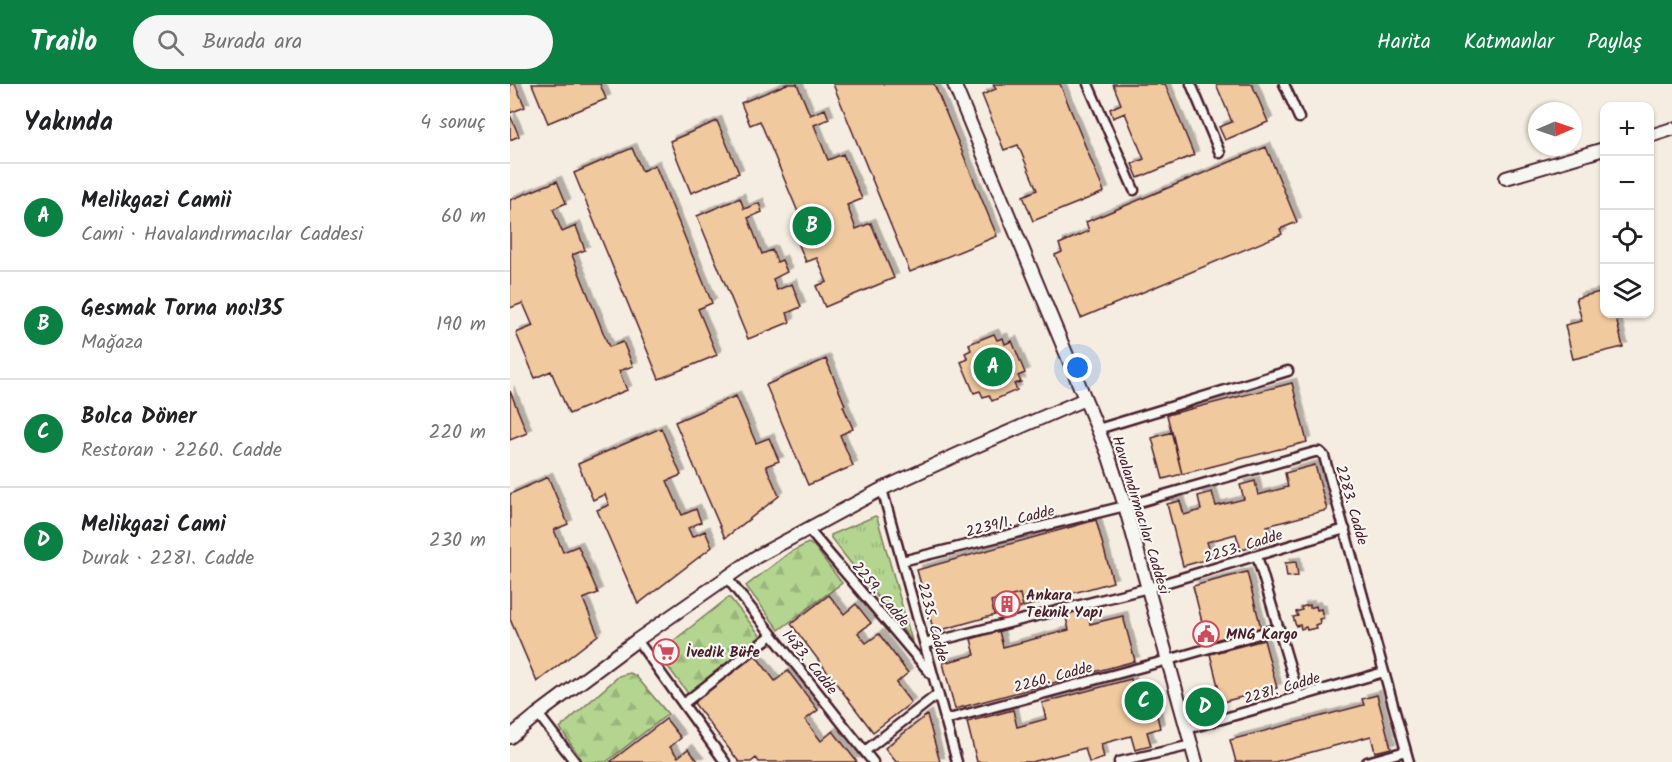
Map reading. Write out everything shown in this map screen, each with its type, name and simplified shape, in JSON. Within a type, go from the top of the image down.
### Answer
[{"type":"street","name":"Havalandırmacılar Caddesi","points":[[954,84],[1098,429],[1125,506],[1196,762]]},
{"type":"street","points":[[1088,84],[1134,190]]},
{"type":"street","points":[[1191,84],[1220,153]]},
{"type":"street","points":[[1284,84],[1299,118]]},
{"type":"street","points":[[1654,135],[1672,129]]},
{"type":"street","points":[[1506,178],[1600,150]]},
{"type":"street","points":[[1098,429],[1288,371]]},
{"type":"street","points":[[510,737],[637,640],[756,557],[882,489],[1085,399]]},
{"type":"street","name":"2283. Cadde","points":[[1125,506],[1317,452],[1324,456],[1409,762]]},
{"type":"street","name":"2235. Cadde","points":[[882,489],[957,762]]},
{"type":"street","name":"2239/1. Cadde","points":[[902,561],[1125,506]]},
{"type":"street","name":"2259. Cadde","points":[[808,529],[934,677]]},
{"type":"street","name":"2253. Cadde","points":[[925,644],[1148,588],[1345,529]]},
{"type":"street","points":[[1257,555],[1299,697]]},
{"type":"street","name":"1483. Cadde","points":[[727,578],[873,762]]},
{"type":"street","name":"2260. Cadde","points":[[945,720],[1279,628]]},
{"type":"street","points":[[683,704],[772,635]]},
{"type":"street","points":[[637,640],[725,762]]},
{"type":"street","name":"2281. Cadde","points":[[1187,729],[1384,672]]},
{"type":"street","points":[[865,751],[938,694]]},
{"type":"street","points":[[538,714],[575,762]]},
{"type":"street","points":[[1119,762],[1192,745]]},
{"type":"street","points":[[1367,762],[1406,751]]},
{"type":"green space","points":[[875,516],[912,641],[831,538],[831,535]]},
{"type":"green space","points":[[808,543],[814,546],[842,583],[779,630],[746,586],[789,553]]},
{"type":"green space","points":[[728,598],[764,640],[690,696],[659,652]]},
{"type":"green space","points":[[630,673],[636,676],[668,714],[606,762],[583,762],[560,728],[619,676]]},
{"type":"building","points":[[510,84],[515,84],[525,107],[510,113]]},
{"type":"building","points":[[532,84],[600,84],[606,99],[548,123]]},
{"type":"building","points":[[787,84],[797,84],[810,115],[825,109],[829,119],[814,125],[828,160],[843,154],[862,199],[847,205],[856,229],[871,223],[894,278],[825,307],[816,286],[827,282],[817,258],[806,262],[797,240],[808,236],[760,121],[750,125],[741,103]]},
{"type":"building","points":[[833,84],[934,84],[997,236],[910,272]]},
{"type":"building","points":[[993,84],[1060,84],[1104,192],[1033,221],[1023,196],[1037,190],[1018,145],[1004,150],[982,95],[996,89]]},
{"type":"building","points":[[1113,84],[1165,84],[1194,155],[1138,178],[1132,164],[1144,159],[1125,113],[1113,118],[1110,109],[1121,104]]},
{"type":"building","points":[[1216,84],[1252,84],[1268,122],[1225,140],[1219,127],[1232,122]]},
{"type":"building","points":[[510,115],[519,136],[510,140]]},
{"type":"building","points":[[717,121],[739,173],[691,193],[670,141]]},
{"type":"building","points":[[1266,147],[1297,222],[1280,229],[1282,234],[1081,318],[1055,255],[1062,252],[1059,244],[1089,231],[1086,222]]},
{"type":"building","points":[[632,148],[642,171],[655,165],[712,303],[698,309],[717,355],[659,379],[574,173]]},
{"type":"building","points":[[557,181],[566,203],[553,209],[562,232],[576,226],[585,250],[572,255],[609,347],[623,342],[633,366],[619,371],[627,390],[569,414],[551,371],[535,378],[516,333],[533,326],[523,303],[510,308],[510,200]]},
{"type":"building","points":[[740,198],[744,209],[759,203],[762,212],[748,218],[762,254],[772,250],[777,262],[782,260],[787,272],[773,279],[777,290],[792,284],[801,307],[787,313],[790,322],[748,339],[697,216]]},
{"type":"building","points":[[1600,292],[1600,318],[1616,318],[1623,347],[1573,359],[1565,325],[1582,321],[1576,298]]},
{"type":"building","points":[[994,334],[997,340],[1003,338],[1005,344],[1012,341],[1025,373],[1018,376],[1021,382],[1014,384],[1017,390],[992,401],[989,395],[983,397],[980,391],[974,393],[961,362],[968,359],[965,353],[971,350],[969,344]]},
{"type":"building","points":[[826,359],[853,429],[840,435],[853,466],[808,485],[766,385]]},
{"type":"building","points":[[1292,383],[1307,442],[1182,474],[1167,415]]},
{"type":"building","points":[[510,391],[527,433],[510,440]]},
{"type":"building","points":[[736,396],[756,443],[769,438],[779,461],[766,466],[779,496],[725,538],[675,422]]},
{"type":"building","points":[[661,428],[681,475],[667,481],[682,515],[696,509],[701,522],[688,528],[692,537],[705,531],[712,547],[638,604],[597,510],[609,505],[605,494],[593,500],[578,464]]},
{"type":"building","points":[[1172,432],[1182,474],[1163,479],[1152,438]]},
{"type":"building","points":[[1315,465],[1327,510],[1267,526],[1272,542],[1241,550],[1236,534],[1207,542],[1212,558],[1183,566],[1167,504],[1180,501],[1184,515],[1201,510],[1198,496],[1212,492],[1216,506],[1244,499],[1240,485],[1255,481],[1258,495],[1288,487],[1285,473]]},
{"type":"building","points":[[548,477],[568,524],[554,530],[563,552],[578,546],[598,593],[583,599],[598,635],[537,682],[510,619],[510,494]]},
{"type":"building","points":[[1096,520],[1113,582],[934,632],[917,570]]},
{"type":"building","points":[[1296,562],[1298,576],[1287,577],[1285,563]]},
{"type":"building","points":[[1247,572],[1261,628],[1207,642],[1193,586]]},
{"type":"building","name":"Ankara Teknik Yapı","points":[[1020,594],[1023,607],[994,614],[991,601]]},
{"type":"building","points":[[829,595],[844,614],[856,604],[871,623],[858,633],[866,643],[879,634],[908,673],[896,683],[911,703],[873,732],[791,624]]},
{"type":"building","points":[[1310,605],[1310,608],[1316,606],[1317,610],[1321,609],[1323,618],[1319,619],[1320,623],[1315,625],[1316,628],[1301,629],[1300,625],[1296,626],[1293,617],[1298,616],[1296,612],[1302,610],[1301,607]]},
{"type":"building","points":[[1086,608],[1090,624],[1123,616],[1135,661],[955,709],[943,663],[975,655],[971,639],[999,631],[1003,647],[1069,630],[1065,614]]},
{"type":"building","points":[[1264,640],[1277,688],[1222,702],[1210,654]]},
{"type":"building","points":[[669,647],[676,655],[667,662],[661,654]]},
{"type":"building","points":[[753,652],[775,681],[788,671],[818,710],[805,720],[821,741],[833,731],[857,762],[759,762],[756,758],[751,762],[739,762],[691,699]]},
{"type":"building","points":[[1131,679],[1135,696],[1151,691],[1160,728],[1147,732],[1151,746],[1135,750],[1131,736],[1101,744],[1104,758],[1091,762],[1089,762],[1085,748],[1032,762],[977,762],[967,722],[1013,710],[1017,727],[1046,719],[1042,703]]},
{"type":"building","points":[[1377,695],[1391,748],[1375,752],[1371,736],[1275,762],[1236,762],[1230,740],[1364,705],[1362,699]]},
{"type":"building","points":[[927,715],[940,762],[896,762],[885,748]]},
{"type":"building","points":[[666,719],[681,738],[670,747],[678,757],[688,749],[699,762],[610,762]]},
{"type":"place","name":"Gesmak Torna no:135","points":[[812,226]]},
{"type":"place","name":"Melikgazi Camii","points":[[993,367]]},
{"type":"place","name":"Ankara Teknik Yapı","points":[[1007,604]]},
{"type":"place","name":"MNG Kargo","points":[[1206,634]]},
{"type":"place","name":"İvedik Büfe","points":[[666,652]]},
{"type":"place","name":"Bolca Döner","points":[[1144,701]]},
{"type":"place","name":"Melikgazi Cami","points":[[1205,707]]}]
